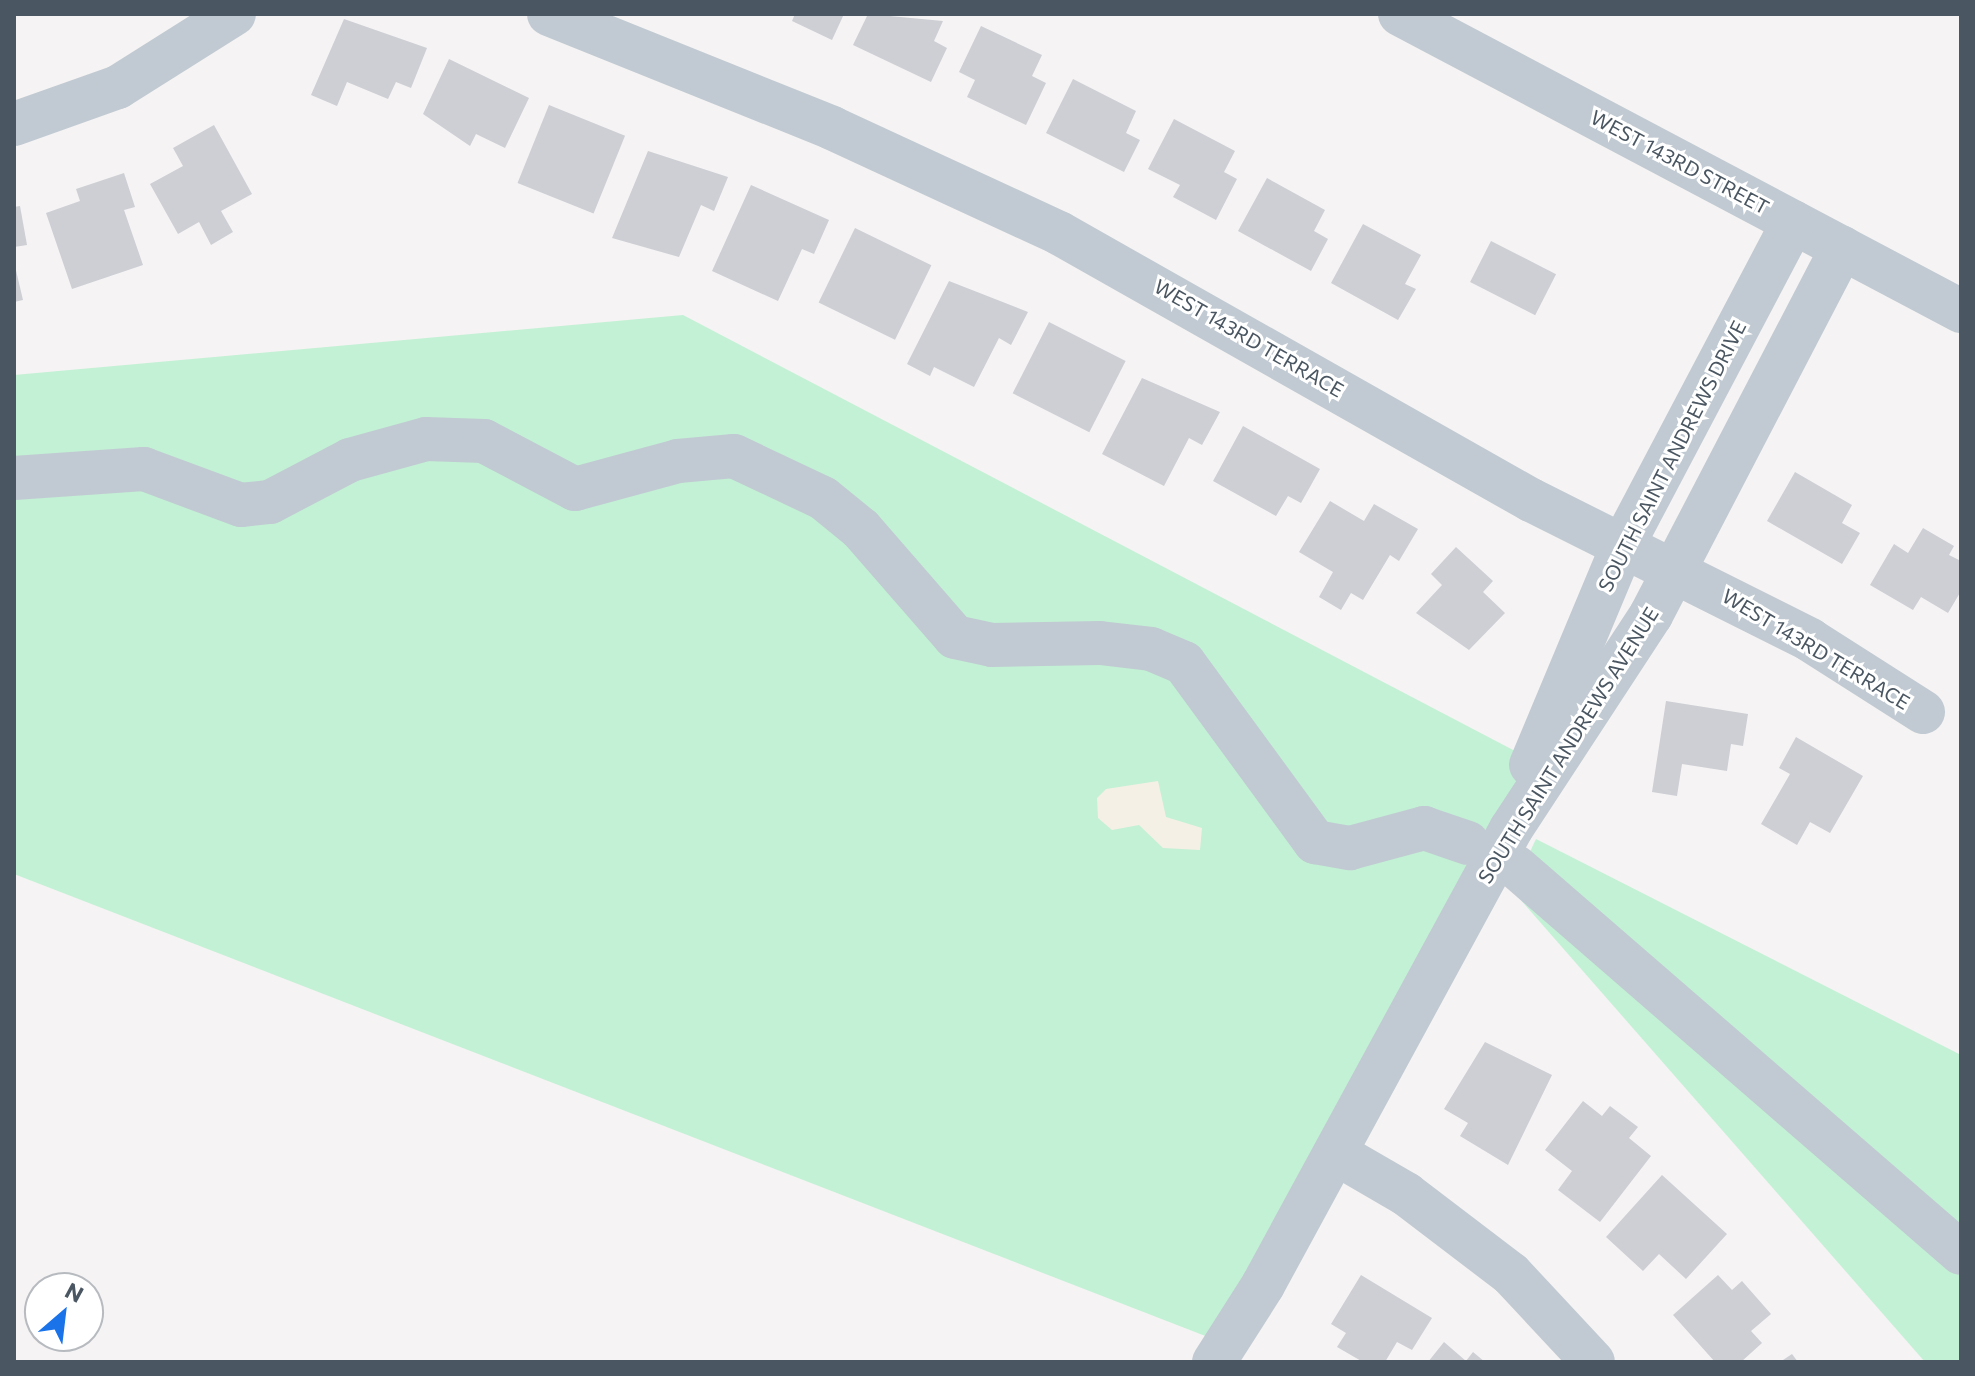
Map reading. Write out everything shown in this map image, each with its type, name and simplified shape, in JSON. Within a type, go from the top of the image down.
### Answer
[{"type":"street","points":[[14,124],[118,87],[234,14]]},
{"type":"street","name":"WEST 143RD TERRACE","points":[[549,14],[1002,204],[1623,545],[1810,640],[1923,712]]},
{"type":"street","name":"WEST 143RD STREET","points":[[1400,14],[1961,311]]},
{"type":"street","name":"SOUTH SAINT ANDREWS DRIVE","points":[[1514,848],[1532,760],[1623,545],[1793,222]]},
{"type":"street","name":"SOUTH SAINT ANDREWS AVENUE","points":[[1214,1362],[1675,569],[1842,248]]},
{"type":"street","points":[[14,478],[144,469],[241,505],[270,502],[350,460],[426,439],[484,441],[575,489],[678,461],[734,456],[794,479],[832,505],[955,637],[992,645],[1113,644],[1184,663],[1315,842],[1350,848],[1424,828],[1468,843]]},
{"type":"street","points":[[1514,848],[1961,1253]]},
{"type":"street","points":[[1337,1154],[1406,1194],[1511,1274],[1593,1362]]},
{"type":"green space","points":[[683,315],[1532,760],[1226,1344],[14,874],[14,375]]},
{"type":"green space","points":[[1536,839],[1961,1055],[1961,1362],[1925,1362],[1512,890]]},
{"type":"sand","points":[[1158,781],[1166,817],[1202,828],[1200,850],[1163,848],[1139,825],[1112,830],[1098,818],[1097,798],[1106,789]]},
{"type":"building","points":[[795,14],[844,14],[832,40],[792,21]]},
{"type":"building","points":[[868,14],[943,21],[934,41],[947,48],[931,82],[853,45]]},
{"type":"building","points":[[344,19],[427,48],[411,88],[396,82],[388,99],[347,82],[337,106],[311,95]]},
{"type":"building","points":[[981,26],[1042,55],[1032,76],[1046,83],[1026,125],[967,97],[975,80],[959,72]]},
{"type":"building","points":[[449,59],[529,98],[505,148],[476,134],[470,146],[423,114]]},
{"type":"building","points":[[1073,79],[1136,111],[1126,133],[1140,140],[1124,172],[1046,133]]},
{"type":"building","points":[[549,105],[625,136],[594,214],[518,183]]},
{"type":"building","points":[[1174,119],[1235,151],[1224,172],[1237,179],[1216,220],[1173,197],[1180,185],[1148,169]]},
{"type":"building","points":[[214,125],[252,194],[221,211],[233,232],[211,245],[199,222],[178,234],[150,184],[183,166],[173,148]]},
{"type":"building","points":[[648,151],[728,177],[714,211],[701,205],[679,257],[612,238]]},
{"type":"building","points":[[124,173],[135,207],[124,210],[143,265],[72,289],[46,213],[80,201],[76,189]]},
{"type":"building","points":[[1267,178],[1325,210],[1314,231],[1328,239],[1311,271],[1238,231]]},
{"type":"building","points":[[751,185],[829,220],[814,254],[802,249],[778,301],[712,271]]},
{"type":"building","points":[[20,206],[27,245],[14,247],[14,207]]},
{"type":"building","points":[[1363,224],[1421,255],[1405,284],[1416,289],[1398,320],[1331,283]]},
{"type":"building","points":[[855,228],[931,265],[895,340],[819,303]]},
{"type":"building","points":[[1491,241],[1556,274],[1535,315],[1470,282]]},
{"type":"building","points":[[14,262],[23,300],[14,302]]},
{"type":"building","points":[[949,281],[1028,312],[1011,345],[999,338],[974,387],[934,367],[930,376],[907,364]]},
{"type":"building","points":[[1049,322],[1126,361],[1089,432],[1013,393]]},
{"type":"building","points":[[1142,378],[1220,412],[1202,445],[1189,438],[1164,486],[1102,454]]},
{"type":"building","points":[[1243,426],[1320,469],[1301,503],[1288,496],[1276,516],[1213,481]]},
{"type":"building","points":[[1795,472],[1852,505],[1842,523],[1860,533],[1842,564],[1767,521]]},
{"type":"building","points":[[1330,501],[1364,521],[1374,504],[1418,529],[1399,561],[1390,555],[1363,600],[1351,593],[1341,610],[1319,597],[1333,572],[1299,552]]},
{"type":"building","points":[[1923,528],[1954,546],[1949,555],[1961,561],[1961,591],[1948,613],[1921,597],[1913,610],[1870,585],[1894,544],[1908,553]]},
{"type":"building","points":[[1456,547],[1493,581],[1483,592],[1505,613],[1469,650],[1416,613],[1442,585],[1431,574]]},
{"type":"building","points":[[1666,701],[1748,714],[1743,746],[1731,744],[1727,771],[1682,764],[1677,796],[1652,792]]},
{"type":"building","points":[[1796,737],[1863,776],[1830,833],[1810,822],[1797,845],[1761,824],[1790,774],[1779,768]]},
{"type":"building","points":[[1485,1042],[1552,1075],[1508,1165],[1460,1136],[1468,1123],[1444,1109]]},
{"type":"building","points":[[1583,1101],[1602,1116],[1610,1106],[1638,1127],[1629,1138],[1651,1156],[1600,1222],[1558,1190],[1572,1171],[1545,1150]]},
{"type":"building","points":[[1662,1175],[1727,1234],[1686,1279],[1659,1254],[1643,1271],[1606,1237]]},
{"type":"building","points":[[1361,1275],[1432,1318],[1412,1350],[1397,1342],[1385,1362],[1363,1362],[1337,1347],[1346,1333],[1331,1324]]},
{"type":"building","points":[[1718,1275],[1732,1290],[1742,1281],[1771,1314],[1751,1331],[1762,1343],[1741,1362],[1715,1362],[1673,1315]]},
{"type":"building","points":[[1444,1342],[1466,1361],[1473,1352],[1485,1362],[1428,1362]]},
{"type":"building","points":[[1792,1354],[1798,1362],[1780,1362]]}]
